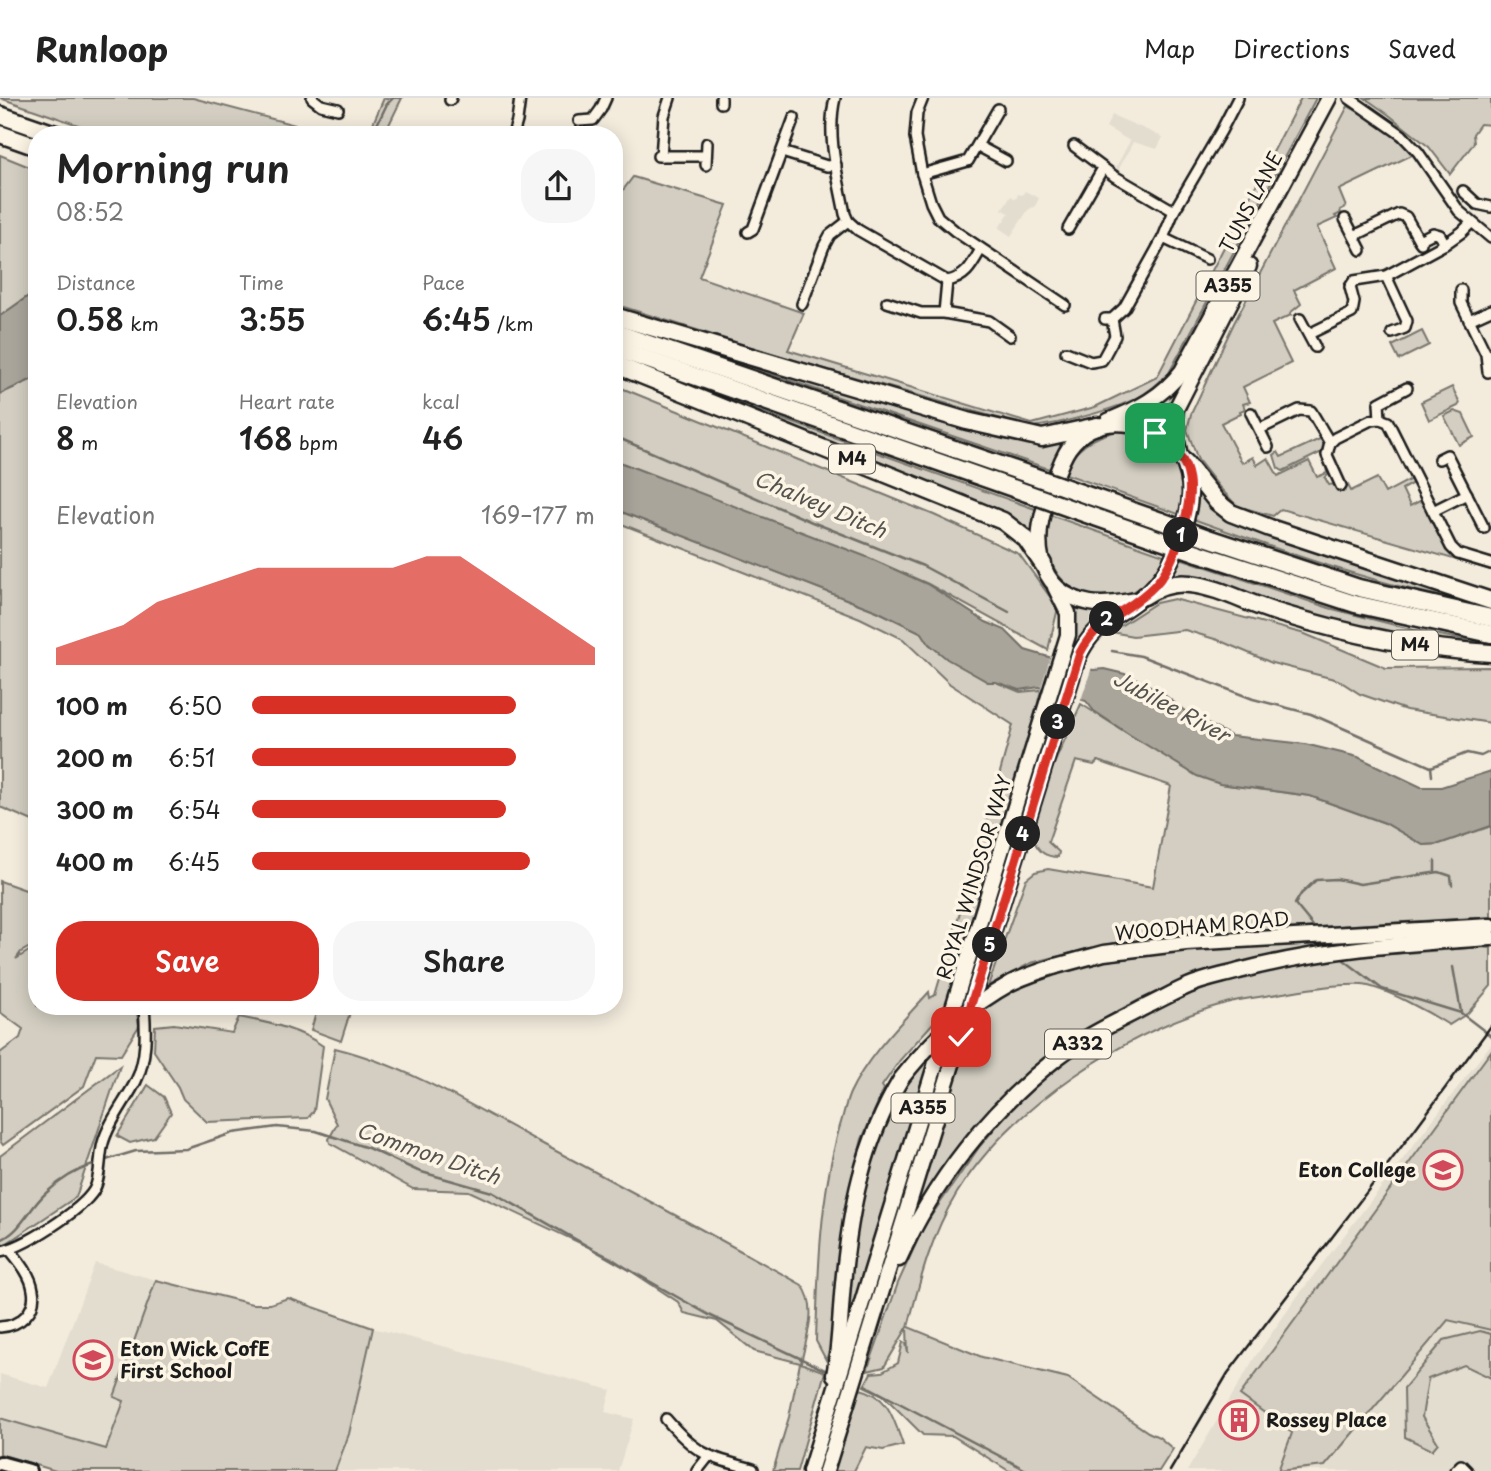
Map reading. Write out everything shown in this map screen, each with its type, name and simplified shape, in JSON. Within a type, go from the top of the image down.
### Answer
[{"type":"highway","points":[[0,115],[32,126]]},
{"type":"highway","points":[[0,134],[28,144]]},
{"type":"highway","points":[[623,319],[1026,436],[1049,438],[1098,425]]},
{"type":"highway","name":"M4","points":[[623,335],[1359,588],[1491,618]]},
{"type":"highway","name":"M4","points":[[623,351],[1198,553],[1355,604],[1491,634]]},
{"type":"highway","name":"M4","points":[[623,368],[1003,521],[1026,539],[1046,570]]},
{"type":"highway","points":[[1182,457],[1211,496],[1231,513],[1491,601]]},
{"type":"highway","name":"M4","points":[[1141,598],[1169,585],[1195,585],[1341,631],[1419,646],[1491,653]]},
{"type":"main road","name":"A355","points":[[1325,114],[1329,98]]},
{"type":"main road","name":"A355","points":[[1325,114],[1338,98]]},
{"type":"main road","name":"TUNS LANE","points":[[1098,425],[1152,401],[1182,371],[1325,114]]},
{"type":"main road","name":"TUNS LANE","points":[[1182,457],[1174,418],[1180,398],[1325,114]]},
{"type":"main road","points":[[1117,423],[1144,428],[1162,437],[1182,457],[1191,494],[1188,513],[1168,569],[1141,598],[1105,604],[1084,601],[1064,591],[1046,570],[1038,537],[1042,512],[1068,450],[1098,425],[1117,423]]},
{"type":"main road","name":"ROYAL WINDSOR WAY","points":[[826,1471],[849,1403],[850,1352],[1069,629],[1065,605],[1046,570]]},
{"type":"main road","name":"ROYAL WINDSOR WAY","points":[[850,1352],[872,1318],[1078,658],[1100,625],[1141,598]]},
{"type":"main road","name":"WOODHAM ROAD","points":[[810,1471],[831,1398],[850,1352],[845,1268],[856,1188],[866,1151],[901,1079],[925,1048],[949,1025],[1012,983],[1056,965],[1104,953],[1186,943],[1491,926]]},
{"type":"main road","name":"WOODHAM ROAD","points":[[872,1318],[928,1203],[955,1163],[1020,1090],[1060,1056],[1083,1041],[1189,985],[1277,961],[1345,949],[1491,938]]},
{"type":"main road","points":[[0,1463],[29,1471]]},
{"type":"street","points":[[313,98],[321,105],[338,109]]},
{"type":"street","points":[[516,126],[520,98]]},
{"type":"street","points":[[579,121],[593,120],[606,98]]},
{"type":"street","points":[[670,98],[664,116],[659,156],[706,161],[707,143]]},
{"type":"street","points":[[835,98],[831,115],[836,165],[845,214],[849,221],[935,277],[947,281],[958,280],[966,273],[981,249]]},
{"type":"street","points":[[923,98],[917,113],[915,137],[922,174],[938,216],[981,249],[1065,305]]},
{"type":"street","points":[[1072,351],[1091,362],[1102,360],[1115,336],[1109,319],[1124,308],[1163,238],[1174,211],[1238,98]]},
{"type":"street","points":[[1349,98],[1402,135],[1418,152],[1459,211],[1491,238]]},
{"type":"street","points":[[922,174],[968,161],[998,108]]},
{"type":"street","points":[[748,232],[753,229],[794,118]]},
{"type":"street","points":[[978,146],[1006,161]]},
{"type":"street","points":[[1074,146],[1103,168],[1174,211]]},
{"type":"street","points":[[782,152],[827,166],[836,165]]},
{"type":"street","points":[[1068,229],[1103,168]]},
{"type":"street","points":[[1463,191],[1477,204],[1491,207]]},
{"type":"street","points":[[1354,236],[1399,214],[1406,217],[1426,253]]},
{"type":"street","points":[[1345,219],[1361,250]]},
{"type":"street","points":[[802,304],[830,235],[849,221]]},
{"type":"street","points":[[1309,334],[1352,313],[1354,302],[1350,287],[1354,281],[1386,276],[1445,244],[1471,223]]},
{"type":"street","points":[[1419,240],[1433,233],[1440,235],[1445,244]]},
{"type":"street","points":[[1163,238],[1207,259]]},
{"type":"street","points":[[1386,276],[1407,321],[1405,328],[1392,333]]},
{"type":"street","points":[[944,313],[947,281]]},
{"type":"street","points":[[1461,290],[1461,303],[1486,354],[1488,372]]},
{"type":"street","points":[[887,302],[921,313],[944,313],[989,321],[1003,335]]},
{"type":"street","points":[[1469,320],[1491,310]]},
{"type":"street","points":[[1300,319],[1315,347]]},
{"type":"street","points":[[1380,419],[1379,403],[1407,388]]},
{"type":"street","points":[[1259,429],[1300,410],[1311,411],[1330,443]]},
{"type":"street","points":[[1251,413],[1268,447]]},
{"type":"street","points":[[1341,486],[1327,454],[1330,443],[1371,420],[1388,422],[1451,547],[1458,554],[1491,564]]},
{"type":"street","points":[[1439,459],[1447,454],[1484,528]]},
{"type":"street","points":[[1433,511],[1467,494]]},
{"type":"street","points":[[0,1327],[17,1324],[29,1314],[34,1290],[28,1276],[5,1251],[66,1217],[83,1203],[95,1188],[103,1141],[144,1062],[144,1015]]},
{"type":"street","points":[[666,1419],[685,1441],[708,1457],[753,1469]]},
{"type":"street","points":[[697,1471],[708,1457]]},
{"type":"street","points":[[1455,1471],[1461,1465],[1467,1471]]},
{"type":"shaded area","points":[[0,98],[193,98],[299,126],[81,126]]},
{"type":"shaded area","points":[[384,98],[402,98],[388,126],[372,126]]},
{"type":"shaded area","points":[[1301,98],[1316,98],[1169,373],[1154,387],[1124,404],[1091,415],[1029,427],[783,357],[623,307],[623,190],[633,177],[727,205],[699,277],[804,313],[788,350],[1032,424],[1095,407],[1157,377]]},
{"type":"shaded area","points":[[1365,98],[1491,98],[1491,125],[1480,124],[1473,134],[1474,143],[1450,174],[1429,147]]},
{"type":"shaded area","points":[[1348,106],[1376,121],[1409,149],[1412,155],[1339,190],[1346,207],[1335,216],[1337,218],[1317,227],[1336,268],[1294,290],[1301,304],[1291,315],[1272,324],[1291,363],[1243,387],[1250,402],[1243,404],[1245,409],[1240,411],[1241,413],[1221,423],[1242,463],[1253,457],[1257,465],[1268,458],[1278,476],[1309,461],[1317,477],[1327,473],[1328,466],[1331,472],[1325,478],[1329,485],[1336,484],[1339,489],[1348,485],[1351,491],[1377,478],[1385,493],[1411,479],[1413,483],[1402,489],[1410,506],[1422,500],[1419,494],[1421,493],[1451,554],[1491,567],[1491,570],[1281,509],[1273,516],[1237,506],[1198,460],[1187,430],[1191,414],[1234,323]]},
{"type":"shaded area","points":[[1112,115],[1163,137],[1157,149],[1133,142],[1118,171],[1116,167],[1130,141],[1106,127]]},
{"type":"shaded area","points":[[0,155],[28,166],[28,296],[0,316]]},
{"type":"shaded area","points":[[1025,191],[1039,198],[1011,236],[999,228],[1009,213],[1002,209],[1011,196],[1016,199],[1018,194],[1022,195]]},
{"type":"shaded area","points":[[636,328],[1023,442],[1044,446],[1068,442],[1052,470]]},
{"type":"shaded area","points":[[1422,331],[1429,345],[1399,360],[1392,346]]},
{"type":"shaded area","points":[[636,367],[1038,510],[1031,539]]},
{"type":"shaded area","points":[[1188,377],[1169,435],[1145,421],[1130,418]]},
{"type":"shaded area","points":[[28,381],[28,819],[0,807],[0,394]]},
{"type":"shaded area","points":[[1452,387],[1460,403],[1458,406],[1429,420],[1421,402]]},
{"type":"shaded area","points":[[623,389],[934,515],[1019,554],[1058,608],[1048,650],[928,584],[623,464]]},
{"type":"shaded area","points":[[1454,411],[1463,414],[1474,437],[1459,445],[1444,416]]},
{"type":"shaded area","points":[[1118,431],[1150,438],[1172,456],[1182,483],[1181,515],[1063,473],[1078,450],[1100,436]]},
{"type":"shaded area","points":[[1322,438],[1325,448],[1322,452],[1283,471],[1278,468],[1274,455],[1278,452],[1281,457]]},
{"type":"shaded area","points":[[1198,487],[1211,503],[1478,604],[1370,578],[1193,519]]},
{"type":"shaded area","points":[[623,512],[877,611],[923,633],[929,644],[988,682],[996,682],[1020,692],[1041,690],[1025,755],[949,1005],[900,1060],[882,1086],[884,1089],[862,1139],[843,1216],[832,1343],[826,1360],[816,1341],[821,1234],[828,1181],[845,1106],[857,1079],[896,1028],[929,992],[930,998],[935,995],[1013,725],[950,684],[903,639],[860,618],[623,525]]},
{"type":"shaded area","points":[[1050,515],[1167,556],[1151,579],[1131,593],[1109,598],[1087,595],[1068,585],[1054,568],[1047,544]]},
{"type":"shaded area","points":[[1180,558],[1329,608],[1414,630],[1491,645],[1491,649],[1355,630],[1186,576],[1172,576]]},
{"type":"shaded area","points":[[1174,599],[1305,634],[1386,668],[1491,667],[1491,723],[1406,710],[1360,694],[1338,680],[1272,663],[1218,640],[1185,630],[1133,636],[1111,632],[1156,603]]},
{"type":"shaded area","points":[[1071,604],[1093,612],[1109,613],[1100,621],[1045,747],[1041,743],[1075,633],[1076,624]]},
{"type":"shaded area","points":[[1081,704],[1130,735],[1220,784],[1310,796],[1385,823],[1423,845],[1439,844],[1491,826],[1491,917],[1213,933],[1108,944],[1031,963],[988,986],[1026,879],[1035,872],[1048,869],[1153,887],[1171,786],[1098,761],[1094,765],[1076,761],[1048,842],[1059,852],[1058,857],[1043,853],[1034,840],[1037,811],[1043,792]]},
{"type":"shaded area","points":[[0,881],[28,891],[28,948],[16,959],[28,952],[28,1015],[137,1015],[139,1026],[121,1055],[96,1054],[84,1086],[3,1145],[0,1141],[0,1053],[20,1038],[23,1029],[0,1012]]},
{"type":"shaded area","points":[[1491,933],[1375,941],[1265,957],[1213,971],[1161,990],[1110,1016],[1046,1059],[988,1112],[949,1161],[901,1239],[939,1122],[943,1122],[952,1081],[974,1012],[1042,973],[1156,949]]},
{"type":"shaded area","points":[[1491,948],[1491,986],[1468,1013],[1449,1025],[1394,995],[1371,987],[1352,985],[1312,988],[1233,1001],[1150,1032],[1112,1052],[1040,1102],[1008,1130],[980,1161],[957,1193],[933,1241],[908,1327],[982,1357],[1068,1378],[1173,1449],[1159,1471],[1009,1471],[953,1436],[923,1435],[883,1395],[864,1386],[871,1373],[882,1372],[898,1363],[903,1342],[906,1343],[908,1353],[907,1328],[884,1367],[867,1371],[898,1283],[924,1226],[980,1146],[1031,1085],[1112,1028],[1211,985],[1305,961]]},
{"type":"shaded area","points":[[315,1015],[349,1015],[341,1041],[311,1030]]},
{"type":"shaded area","points":[[239,1017],[293,1030],[323,1046],[314,1111],[308,1118],[207,1122],[183,1099],[154,1051],[155,1026],[174,1024],[232,1033]]},
{"type":"shaded area","points":[[937,1041],[846,1343],[845,1312],[855,1203],[888,1104]]},
{"type":"shaded area","name":"Eton College","points":[[1491,1044],[1491,1471],[1187,1471],[1255,1357],[1297,1297]]},
{"type":"shaded area","points":[[335,1048],[389,1065],[440,1089],[802,1285],[810,1303],[810,1313],[801,1363],[825,1372],[797,1471],[773,1471],[789,1417],[800,1363],[754,1351],[717,1321],[684,1313],[678,1302],[610,1257],[469,1191],[413,1189],[330,1143],[329,1139],[337,1124],[325,1099]]},
{"type":"shaded area","name":"Eton College","points":[[1491,1051],[1491,1330],[1448,1320],[1325,1466],[1278,1471],[1292,1433],[1240,1395]]},
{"type":"shaded area","points":[[120,1066],[76,1197],[0,1246],[0,1156]]},
{"type":"shaded area","points":[[148,1085],[164,1097],[171,1113],[154,1137],[130,1143],[117,1136]]},
{"type":"shaded area","name":"Eton Wick CofE First School","points":[[95,1263],[156,1280],[114,1397],[124,1401],[106,1449],[0,1418],[0,1374],[48,1388]]},
{"type":"shaded area","points":[[156,1280],[252,1304],[270,1304],[288,1298],[373,1328],[349,1434],[335,1471],[56,1471],[0,1454],[0,1418],[106,1449],[124,1401],[114,1397]]},
{"type":"shaded area","points":[[373,1328],[611,1390],[605,1412],[634,1419],[618,1471],[335,1471],[349,1434]]},
{"type":"shaded area","points":[[1480,1331],[1491,1334],[1491,1378],[1464,1365],[1428,1379],[1422,1417],[1438,1443],[1432,1450],[1405,1437],[1404,1388],[1444,1340]]},
{"type":"shaded area","points":[[860,1389],[870,1392],[884,1403],[903,1445],[883,1450],[866,1447],[854,1471],[833,1471]]},
{"type":"water","points":[[28,296],[28,381],[0,394],[0,316]]},
{"type":"water","name":"Jubilee River","points":[[623,463],[867,557],[927,584],[986,622],[1005,630],[1025,650],[1093,670],[1104,669],[1129,675],[1158,690],[1190,715],[1231,736],[1305,744],[1358,757],[1421,787],[1441,787],[1491,771],[1491,826],[1439,844],[1423,845],[1385,823],[1310,796],[1220,784],[1197,776],[1094,711],[1086,701],[1039,687],[1020,690],[988,682],[947,659],[929,644],[922,633],[877,611],[623,512]]},
{"type":"pier","points":[[1051,655],[1092,667],[1080,703],[1040,691]]},
{"type":"waterway","name":"Chalvey Ditch","points":[[376,126],[393,98]]},
{"type":"waterway","name":"Chalvey Ditch","points":[[623,440],[812,522],[923,566],[1009,612]]},
{"type":"waterway","name":"Chalvey Ditch","points":[[1112,651],[1141,656],[1253,699],[1311,714],[1431,767]]},
{"type":"waterway","points":[[1431,767],[1467,753],[1481,756],[1491,751]]},
{"type":"waterway","points":[[1431,767],[1432,776]]},
{"type":"waterway","points":[[1435,861],[1435,872]]},
{"type":"waterway","points":[[1313,926],[1295,904],[1316,880],[1337,879],[1360,884],[1439,872],[1451,876],[1452,885]]},
{"type":"waterway","points":[[1344,960],[1382,989],[1461,1013],[1491,1036]]},
{"type":"waterway","points":[[1453,967],[1461,1012]]},
{"type":"waterway","name":"Common Ditch","points":[[106,1160],[136,1151],[186,1149],[233,1133],[277,1127],[316,1131],[368,1148],[418,1171],[492,1192],[709,1315],[827,1371]]},
{"type":"waterway","name":"Common Ditch","points":[[0,1240],[14,1231],[40,1199],[62,1180],[93,1165]]},
{"type":"waterway","name":"Common Ditch","points":[[865,1385],[1028,1471]]},
{"type":"railway","points":[[1170,1471],[1228,1373],[1491,1026]]},
{"type":"place","name":"Eton College","points":[[1443,1170]]},
{"type":"place","name":"Eton Wick CofE First School","points":[[93,1360]]},
{"type":"place","name":"Rossey Place","points":[[1239,1420]]},
{"type":"route","points":[[961,1037],[1080,653],[1100,625],[1144,596],[1163,576],[1173,558],[1188,513],[1191,494],[1185,461],[1179,452],[1155,433]]}]
